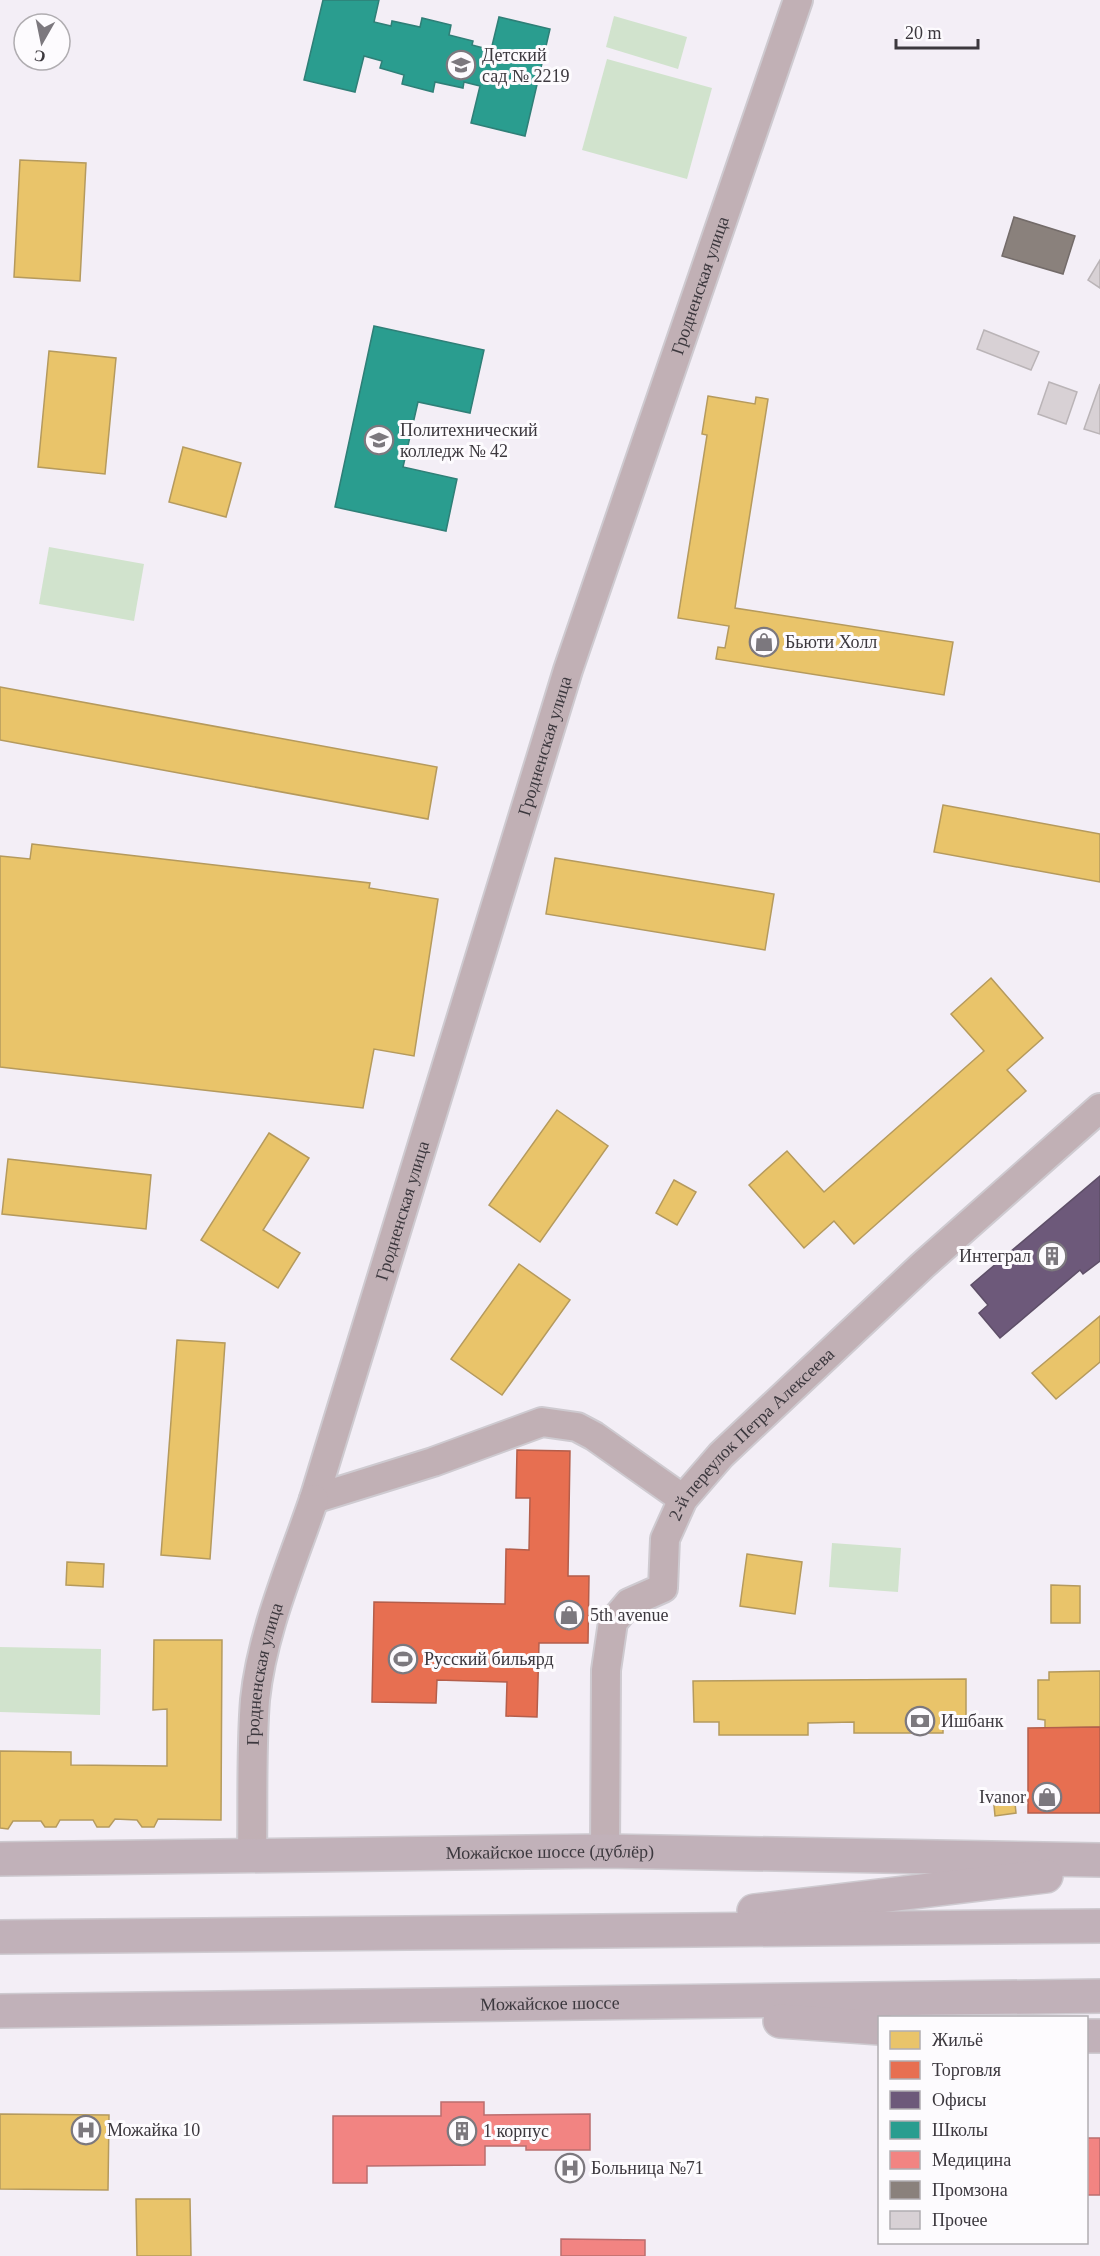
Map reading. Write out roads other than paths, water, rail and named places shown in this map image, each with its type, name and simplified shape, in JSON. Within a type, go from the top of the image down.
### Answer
[{"type":"main road","name":"Можайское шоссе (дублёр)","points":[[0,1859],[604,1851],[1100,1860]]},
{"type":"main road","points":[[589,1931],[1100,1869]]},
{"type":"main road","points":[[0,1937],[1100,1926]]},
{"type":"main road","name":"Можайское шоссе","points":[[0,2011],[584,2005],[1100,1996]]},
{"type":"main road","points":[[584,2005],[878,2028]]},
{"type":"street","name":"Гродненская улица","points":[[252,1856],[255,1700],[262,1658],[272,1620],[314,1499],[568,670],[798,0]]},
{"type":"street","name":"2-й переулок Петра Алексеева","points":[[604,1851],[606,1670],[614,1622],[629,1603],[663,1588],[665,1539],[683,1499],[721,1455],[922,1266],[1100,1108]]},
{"type":"street","points":[[314,1499],[433,1461],[542,1422],[577,1427],[594,1436],[683,1499]]},
{"type":"place","name":"Детский сад № 2219","points":[[461,65]]},
{"type":"place","name":"Политехнический колледж № 42","points":[[379,440]]},
{"type":"place","name":"Бьюти Холл","points":[[764,642]]},
{"type":"place","name":"Интеграл","points":[[1052,1256]]},
{"type":"place","name":"5th avenue","points":[[569,1615]]},
{"type":"place","name":"Русский бильярд","points":[[403,1659]]},
{"type":"place","name":"Ишбанк","points":[[920,1721]]},
{"type":"place","name":"Ivanor","points":[[1047,1797]]},
{"type":"place","name":"Можайка 10","points":[[86,2130]]},
{"type":"place","name":"1 корпус","points":[[462,2131]]},
{"type":"place","name":"Больница №71","points":[[570,2168]]}]
